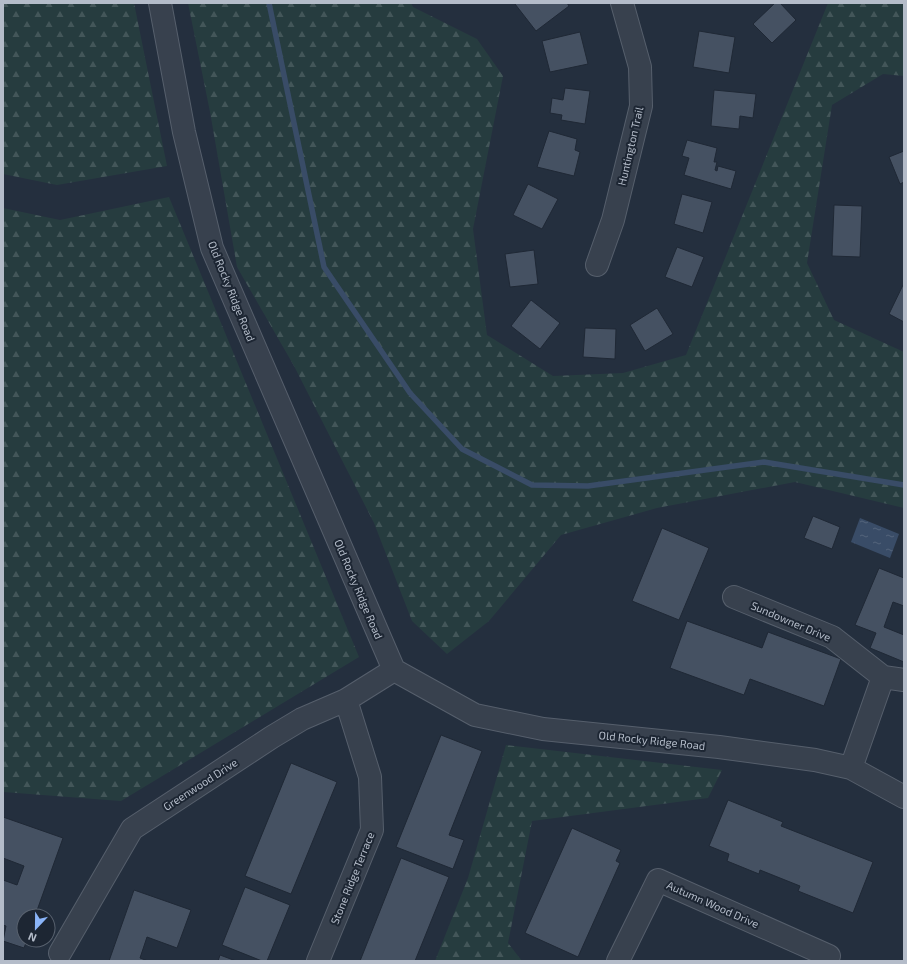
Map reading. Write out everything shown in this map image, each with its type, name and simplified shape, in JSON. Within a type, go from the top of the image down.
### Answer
[{"type":"street","name":"Old Rocky Ridge Road","points":[[160,3],[184,132],[212,248],[394,670],[475,715],[543,729],[782,754],[851,768],[904,797]]},
{"type":"street","name":"Huntington Trail","points":[[597,265],[613,220],[641,106],[640,67],[622,3]]},
{"type":"street","name":"Sundowner Drive","points":[[734,597],[832,637],[883,677],[904,680]]},
{"type":"street","name":"Greenwood Drive","points":[[60,953],[132,829],[272,736],[302,719],[346,700],[394,670]]},
{"type":"street","points":[[851,768],[883,677]]},
{"type":"street","name":"Stone Ridge Terrace","points":[[318,961],[372,830],[370,777],[346,700]]},
{"type":"street","name":"Autumn Wood Drive","points":[[618,961],[658,880],[829,956]]},
{"type":"green space","points":[[3,3],[134,3],[167,166],[57,185],[3,174]]},
{"type":"green space","points":[[188,3],[411,3],[413,7],[477,39],[503,76],[473,229],[487,335],[553,376],[623,373],[686,355],[828,3],[904,3],[904,76],[883,74],[832,105],[807,263],[834,320],[904,352],[904,508],[795,482],[657,508],[561,535],[489,621],[447,654],[412,621],[374,523],[294,366],[237,267],[210,112]]},
{"type":"green space","points":[[169,197],[359,657],[121,801],[3,792],[3,208],[60,220]]},
{"type":"green space","points":[[506,745],[722,770],[708,798],[532,821],[508,943],[522,961],[435,961],[468,878]]},
{"type":"water","points":[[860,518],[899,534],[890,558],[851,542]]},
{"type":"building","points":[[567,3],[569,6],[536,31],[515,4]]},
{"type":"building","points":[[775,3],[780,3],[796,20],[772,43],[753,24]]},
{"type":"building","points":[[699,31],[735,37],[729,73],[693,67]]},
{"type":"building","points":[[580,32],[588,64],[550,72],[542,41]]},
{"type":"building","points":[[565,88],[590,91],[585,124],[561,120],[562,115],[550,113],[552,98],[563,100]]},
{"type":"building","points":[[714,90],[756,94],[753,118],[740,116],[739,129],[711,126]]},
{"type":"building","points":[[549,131],[577,139],[575,150],[580,152],[574,176],[537,167]]},
{"type":"building","points":[[687,140],[717,148],[714,162],[717,162],[715,170],[717,171],[718,166],[736,171],[731,189],[684,175],[689,158],[682,156]]},
{"type":"building","points":[[904,151],[904,182],[900,184],[889,157]]},
{"type":"building","points":[[528,184],[558,199],[542,229],[513,215]]},
{"type":"building","points":[[682,194],[712,202],[703,233],[674,224]]},
{"type":"building","points":[[834,205],[862,206],[860,257],[832,256]]},
{"type":"building","points":[[677,247],[704,257],[692,287],[665,277]]},
{"type":"building","points":[[534,250],[538,284],[510,287],[505,254]]},
{"type":"building","points":[[903,285],[904,286],[904,322],[889,314]]},
{"type":"building","points":[[531,300],[560,323],[540,349],[511,326]]},
{"type":"building","points":[[657,308],[673,334],[645,351],[630,325]]},
{"type":"building","points":[[585,328],[616,329],[615,359],[583,357]]},
{"type":"building","points":[[813,516],[840,527],[832,549],[804,538]]},
{"type":"building","points":[[662,528],[709,548],[679,620],[632,601]]},
{"type":"building","points":[[879,568],[904,578],[904,606],[893,602],[884,627],[904,635],[904,662],[870,648],[876,633],[855,625]]},
{"type":"building","points":[[687,621],[762,648],[768,632],[841,659],[824,706],[750,679],[744,695],[670,668]]},
{"type":"building","points":[[441,735],[482,751],[449,835],[464,840],[453,869],[396,847]]},
{"type":"building","points":[[291,763],[337,782],[291,894],[245,876]]},
{"type":"building","points":[[728,800],[783,822],[781,826],[873,862],[853,913],[798,891],[800,886],[760,870],[759,874],[727,861],[729,854],[709,846]]},
{"type":"building","points":[[3,817],[63,838],[38,908],[16,908],[16,945],[3,941],[6,926],[3,925],[3,880],[17,885],[24,866],[3,858]]},
{"type":"building","points":[[572,828],[621,850],[616,861],[620,863],[578,957],[525,933]]},
{"type":"building","points":[[401,858],[449,877],[415,961],[360,961]]},
{"type":"building","points":[[245,887],[290,905],[267,961],[262,961],[222,945]]},
{"type":"building","points":[[134,890],[191,910],[177,948],[147,937],[140,958],[148,961],[109,961]]},
{"type":"building","points":[[220,955],[236,961],[218,961]]},
{"type":"waterway","points":[[269,3],[324,267],[410,393],[462,449],[532,485],[588,486],[764,462],[904,485]]}]
